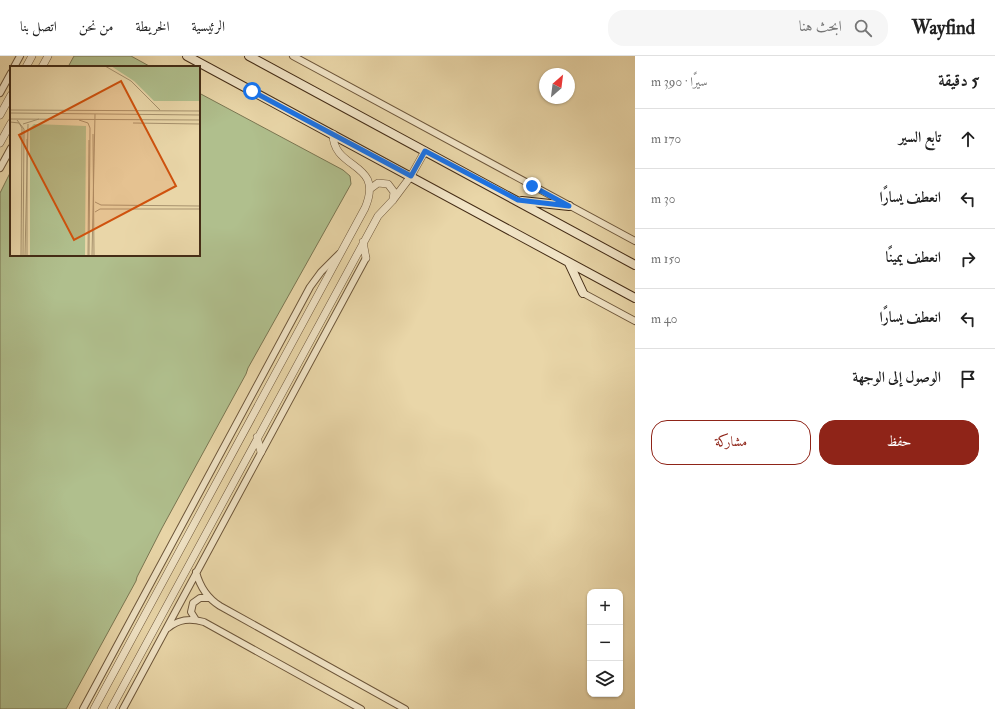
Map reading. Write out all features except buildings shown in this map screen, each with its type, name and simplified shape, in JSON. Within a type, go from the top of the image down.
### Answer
[{"type":"main road","points":[[187,56],[635,298]]},
{"type":"main road","points":[[250,56],[518,200],[635,265]]},
{"type":"main road","points":[[518,200],[569,206]]},
{"type":"main road","points":[[569,263],[583,293]]},
{"type":"street","points":[[15,66],[20,56]]},
{"type":"street","points":[[27,66],[32,56]]},
{"type":"street","points":[[43,66],[48,56]]},
{"type":"street","points":[[292,56],[635,241]]},
{"type":"street","points":[[0,93],[10,75]]},
{"type":"street","points":[[0,115],[10,97]]},
{"type":"street","points":[[0,143],[10,125]]},
{"type":"street","points":[[94,709],[369,200],[370,189],[367,178],[363,172],[339,154],[333,141],[333,134]]},
{"type":"street","points":[[0,168],[10,150]]},
{"type":"street","points":[[111,709],[363,242],[378,216],[393,200],[411,176],[425,151]]},
{"type":"street","points":[[370,189],[378,183],[388,184],[394,192],[393,200]]},
{"type":"street","points":[[123,709],[366,258],[363,242]]},
{"type":"street","points":[[83,709],[310,287],[324,268],[342,252]]},
{"type":"street","points":[[583,293],[635,321]]},
{"type":"street","points":[[257,437],[261,452]]},
{"type":"street","points":[[196,572],[201,586],[209,598],[220,606],[405,709]]},
{"type":"street","points":[[196,620],[191,612],[193,603],[200,598],[209,598]]},
{"type":"street","points":[[165,630],[181,620],[196,620],[211,625],[361,709]]},
{"type":"green space","points":[[74,56],[131,56],[149,66],[69,66]]},
{"type":"green space","points":[[200,94],[343,170],[350,176],[351,184],[248,368],[162,528],[136,581],[66,709],[0,709],[0,193],[10,173],[10,256],[200,256]]},
{"type":"route","points":[[252,91],[411,176],[425,151],[518,200],[569,206],[532,186]]}]
